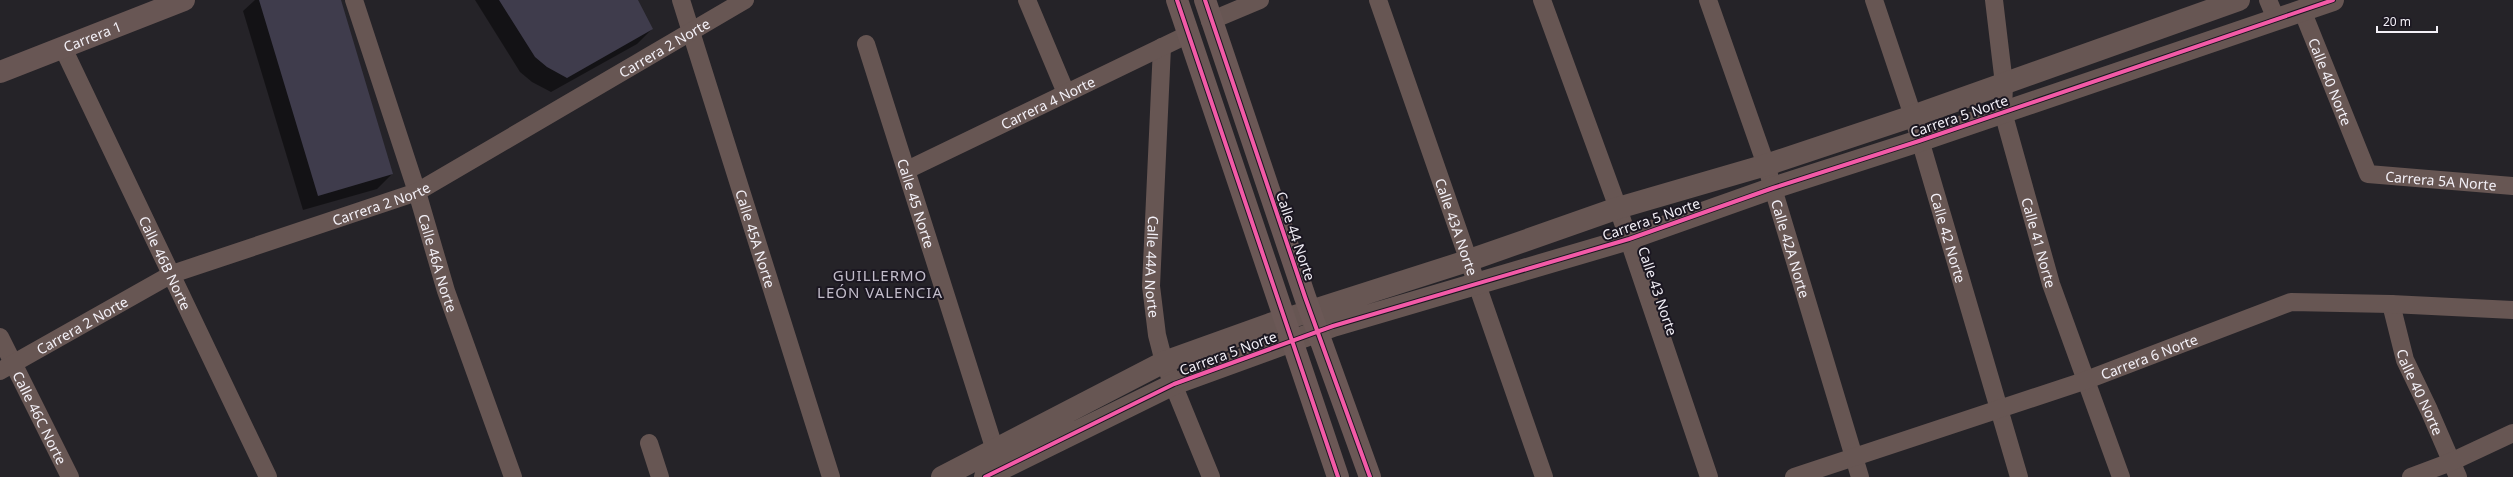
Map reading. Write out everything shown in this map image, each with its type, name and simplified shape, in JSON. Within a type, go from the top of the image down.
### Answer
[{"type":"main road","name":"Carrera 1","points":[[0,72],[184,0]]},
{"type":"main road","points":[[1177,0],[1338,477]]},
{"type":"main road","name":"Calle 44 Norte","points":[[1205,0],[1210,21],[1310,311],[1370,477]]},
{"type":"street","name":"Calle 46A Norte","points":[[354,0],[417,192],[446,291],[513,477]]},
{"type":"street","name":"Calle 45A Norte","points":[[681,0],[831,477]]},
{"type":"street","name":"Carrera 2 Norte","points":[[7,367],[172,274],[417,192],[745,0]]},
{"type":"street","points":[[1028,0],[1066,93]]},
{"type":"street","points":[[1210,21],[1260,0]]},
{"type":"street","name":"Calle 43A Norte","points":[[1378,0],[1467,261],[1544,477]]},
{"type":"street","name":"Calle 43 Norte","points":[[1542,0],[1629,239],[1709,477]]},
{"type":"street","name":"Calle 42A Norte","points":[[1708,0],[1766,165],[1860,477]]},
{"type":"street","name":"Calle 42 Norte","points":[[1874,0],[1912,116],[2000,408],[2019,477]]},
{"type":"street","name":"Calle 41 Norte","points":[[1994,0],[2004,84],[2003,112],[2051,284],[2084,381],[2121,477]]},
{"type":"street","name":"Carrera 5 Norte","points":[[996,468],[1164,362],[1310,311],[1467,261],[1618,208],[1766,165],[1912,116],[2239,0]]},
{"type":"street","name":"Carrera 5 Norte","points":[[942,477],[996,468],[1174,384],[1291,341],[1629,239],[1773,188],[1919,142],[2003,112],[2272,10],[2302,10],[2333,0]]},
{"type":"street","name":"Calle 40 Norte","points":[[2302,10],[2368,174]]},
{"type":"street","name":"Carrera 4 Norte","points":[[907,170],[1189,34]]},
{"type":"street","name":"Calle 45 Norte","points":[[866,44],[907,170],[996,468]]},
{"type":"street","name":"Calle 44A Norte","points":[[1162,47],[1152,286],[1157,335],[1164,362],[1211,477]]},
{"type":"street","name":"Calle 46B Norte","points":[[63,48],[268,477]]},
{"type":"street","name":"Carrera 5A Norte","points":[[2368,174],[2513,186]]},
{"type":"street","name":"Carrera 6 Norte","points":[[1794,477],[2084,381],[2291,302],[2391,304],[2513,310]]},
{"type":"street","name":"Calle 40 Norte","points":[[2391,304],[2405,360],[2454,469]]},
{"type":"street","name":"Calle 46C Norte","points":[[0,337],[7,367],[70,477]]},
{"type":"street","points":[[2410,477],[2454,469],[2513,433]]},
{"type":"street","points":[[649,443],[660,477]]},
{"type":"building","points":[[259,0],[341,0],[393,174],[318,196]]},
{"type":"building","points":[[499,0],[638,0],[653,29],[567,78],[547,67],[535,57]]},
{"type":"cycle path","points":[[1177,0],[1338,477]]},
{"type":"cycle path","points":[[1205,0],[1305,297],[1370,477]]},
{"type":"cycle path","points":[[985,477],[1174,384],[1333,326],[1629,239],[1773,188],[1919,141],[2333,0]]},
{"type":"district","name":"GUILLERMO LEÓN VALENCIA","points":[[880,284]]}]
